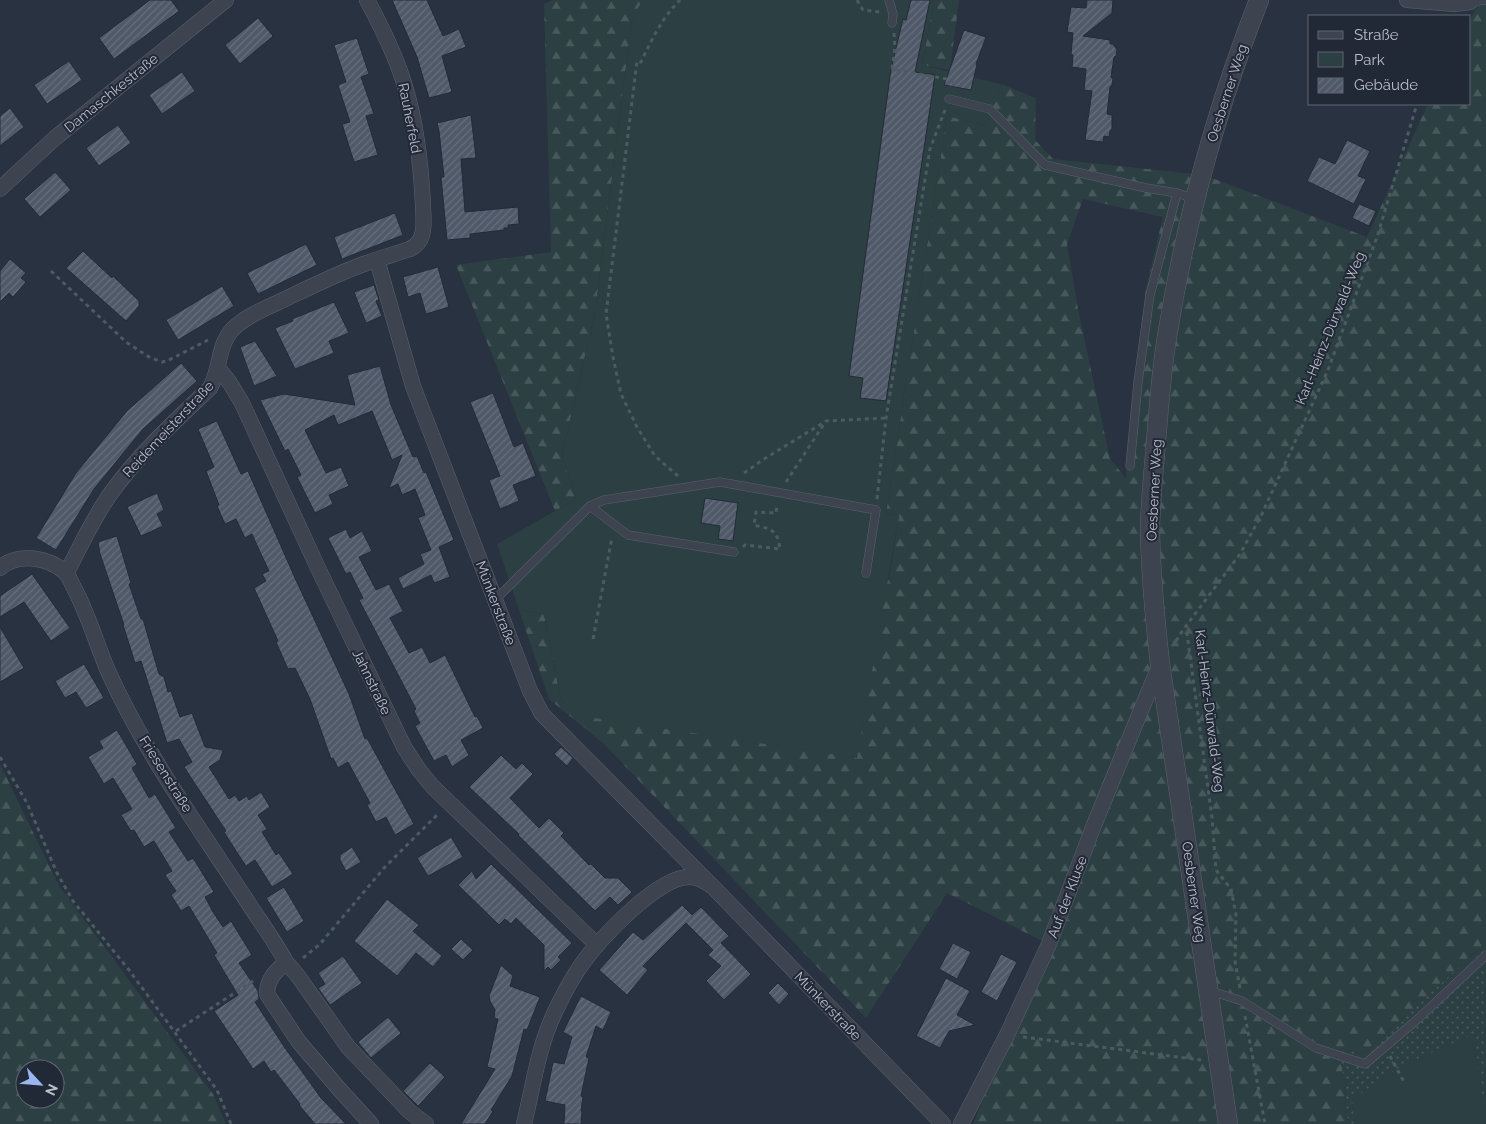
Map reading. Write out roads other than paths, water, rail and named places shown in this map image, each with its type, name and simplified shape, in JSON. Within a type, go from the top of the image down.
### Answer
[{"type":"street","name":"Damaschkestraße","points":[[0,190],[54,138],[226,0]]},
{"type":"street","name":"Rauherfeld","points":[[367,0],[394,56],[404,82],[416,137],[422,196],[422,234],[419,242],[415,247],[377,260]]},
{"type":"street","name":"Oesberner Weg","points":[[1228,1124],[1160,664],[1153,605],[1150,530],[1166,344],[1177,277],[1195,199],[1211,142],[1241,46],[1259,0]]},
{"type":"street","points":[[1407,0],[1454,4],[1471,1]]},
{"type":"street","name":"Reidemeisterstraße","points":[[66,574],[110,495],[144,451],[210,388],[218,368],[225,340],[231,330],[258,313],[298,293],[356,267],[377,260]]},
{"type":"street","name":"Münkerstraße","points":[[377,260],[413,386],[530,692],[542,714],[943,1124]]},
{"type":"street","name":"Jahnstraße","points":[[218,368],[242,403],[317,566],[404,747],[419,770],[433,787],[597,945]]},
{"type":"street","points":[[0,568],[18,559],[32,558],[47,562],[66,574]]},
{"type":"street","name":"Friesenstraße","points":[[66,574],[79,597],[108,671],[140,732],[288,965],[298,976],[348,1047],[409,1111],[426,1124]]},
{"type":"street","name":"Auf der Kluse","points":[[961,1124],[1007,1035],[1055,928],[1160,664]]},
{"type":"street","points":[[524,1124],[536,1069],[553,1015],[566,989],[582,964],[603,937],[636,907],[670,882],[679,878],[689,877],[698,878],[709,884]]},
{"type":"street","points":[[288,965],[276,971],[269,980],[267,994],[299,1042],[371,1124]]},
{"type":"lane","points":[[880,0],[889,1],[893,14],[892,23]]},
{"type":"lane","points":[[1471,1],[1486,0]]},
{"type":"lane","points":[[949,99],[990,108],[1045,165],[1146,188],[1177,193],[1195,199]]},
{"type":"lane","points":[[1130,466],[1138,382],[1150,295],[1177,193]]},
{"type":"lane","points":[[494,600],[590,506],[604,500],[720,482],[876,510],[866,573]]},
{"type":"lane","points":[[590,506],[628,535],[734,552]]},
{"type":"lane","points":[[1208,989],[1242,1000],[1316,1048],[1365,1064],[1386,1048],[1486,955]]}]
